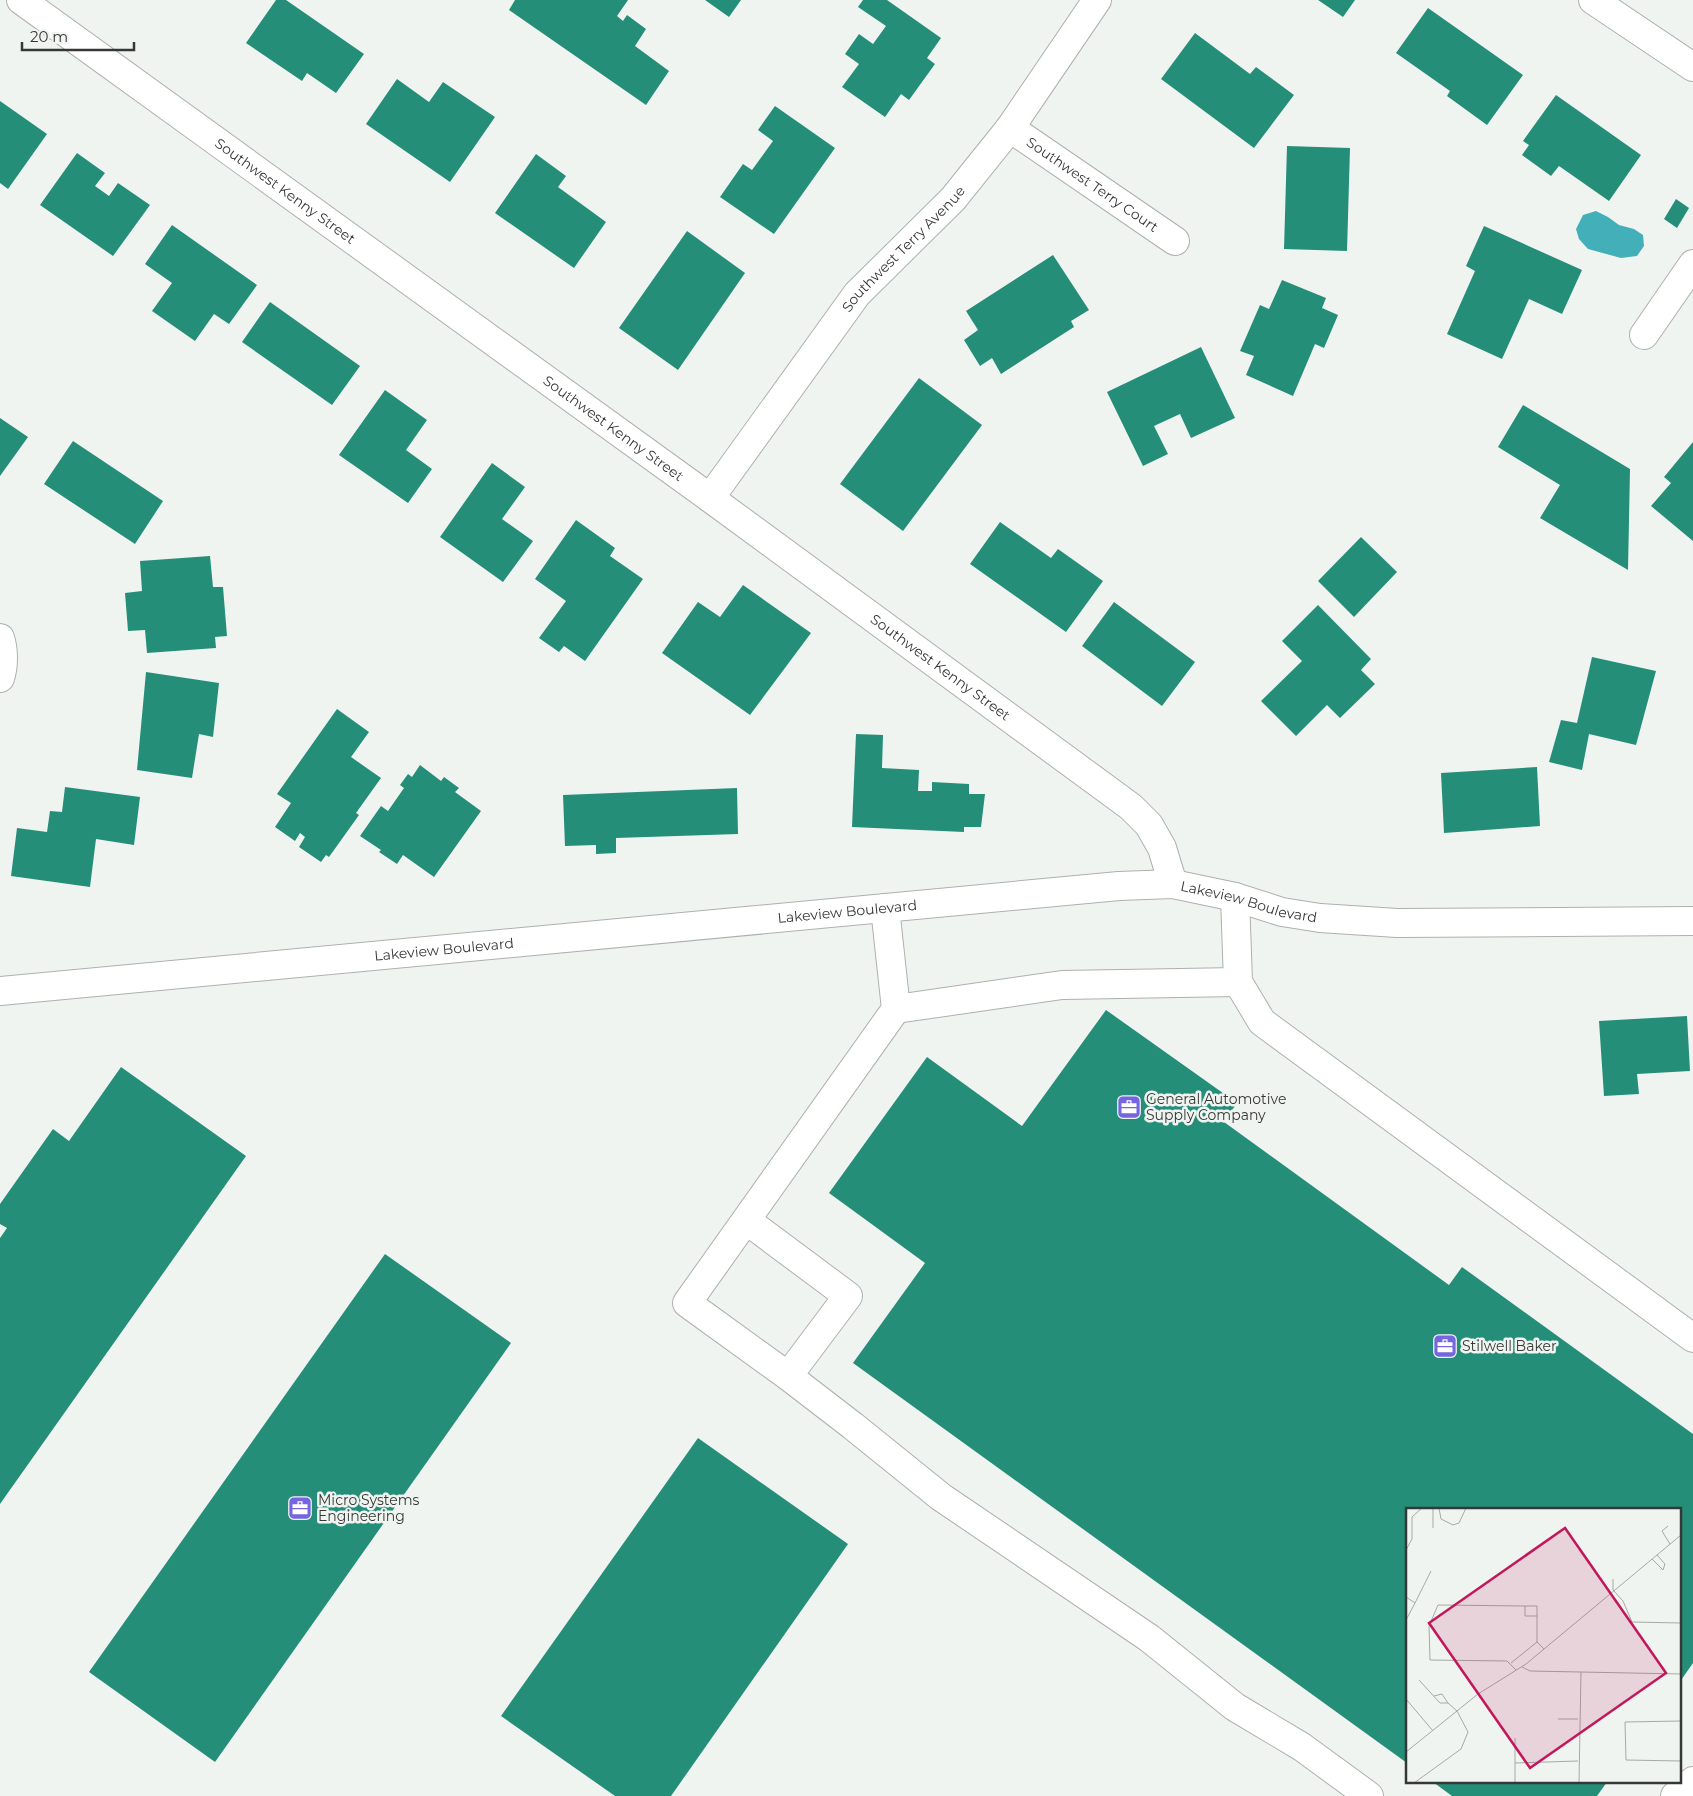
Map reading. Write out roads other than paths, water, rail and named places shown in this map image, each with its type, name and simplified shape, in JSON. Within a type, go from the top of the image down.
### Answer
[{"type":"street","name":"Southwest Kenny Street","points":[[21,0],[710,498],[1131,807],[1149,825],[1162,848],[1173,884]]},
{"type":"street","name":"Southwest Terry Avenue","points":[[710,498],[857,294],[953,199],[1010,128],[1097,0]]},
{"type":"street","points":[[1593,0],[1693,67]]},
{"type":"street","name":"Southwest Terry Court","points":[[1010,128],[1175,241]]},
{"type":"street","points":[[1644,335],[1693,264]]},
{"type":"street","points":[[0,638],[2,645],[2,672],[0,678]]},
{"type":"street","name":"Lakeview Boulevard","points":[[0,992],[1119,886],[1173,884],[1235,898],[1282,912],[1320,918],[1397,923],[1693,921]]},
{"type":"street","points":[[1235,898],[1238,982],[1262,1022],[1693,1338]]},
{"type":"street","points":[[885,908],[896,1009],[687,1304],[788,1376],[941,1497],[1149,1638],[1235,1707],[1302,1747],[1369,1796]]},
{"type":"street","points":[[896,1009],[1062,985],[1238,982]]},
{"type":"street","points":[[746,1220],[848,1296],[788,1376]]},
{"type":"street","points":[[1675,1796],[1693,1781]]},
{"type":"water","points":[[1596,211],[1619,225],[1634,229],[1643,235],[1644,246],[1637,256],[1621,258],[1588,249],[1579,239],[1576,229],[1583,215]]},
{"type":"place","name":"General Automotive Supply Company","points":[[1129,1107]]},
{"type":"place","name":"Stilwell Baker","points":[[1445,1346]]},
{"type":"place","name":"Micro Systems Engineering","points":[[300,1508]]}]
